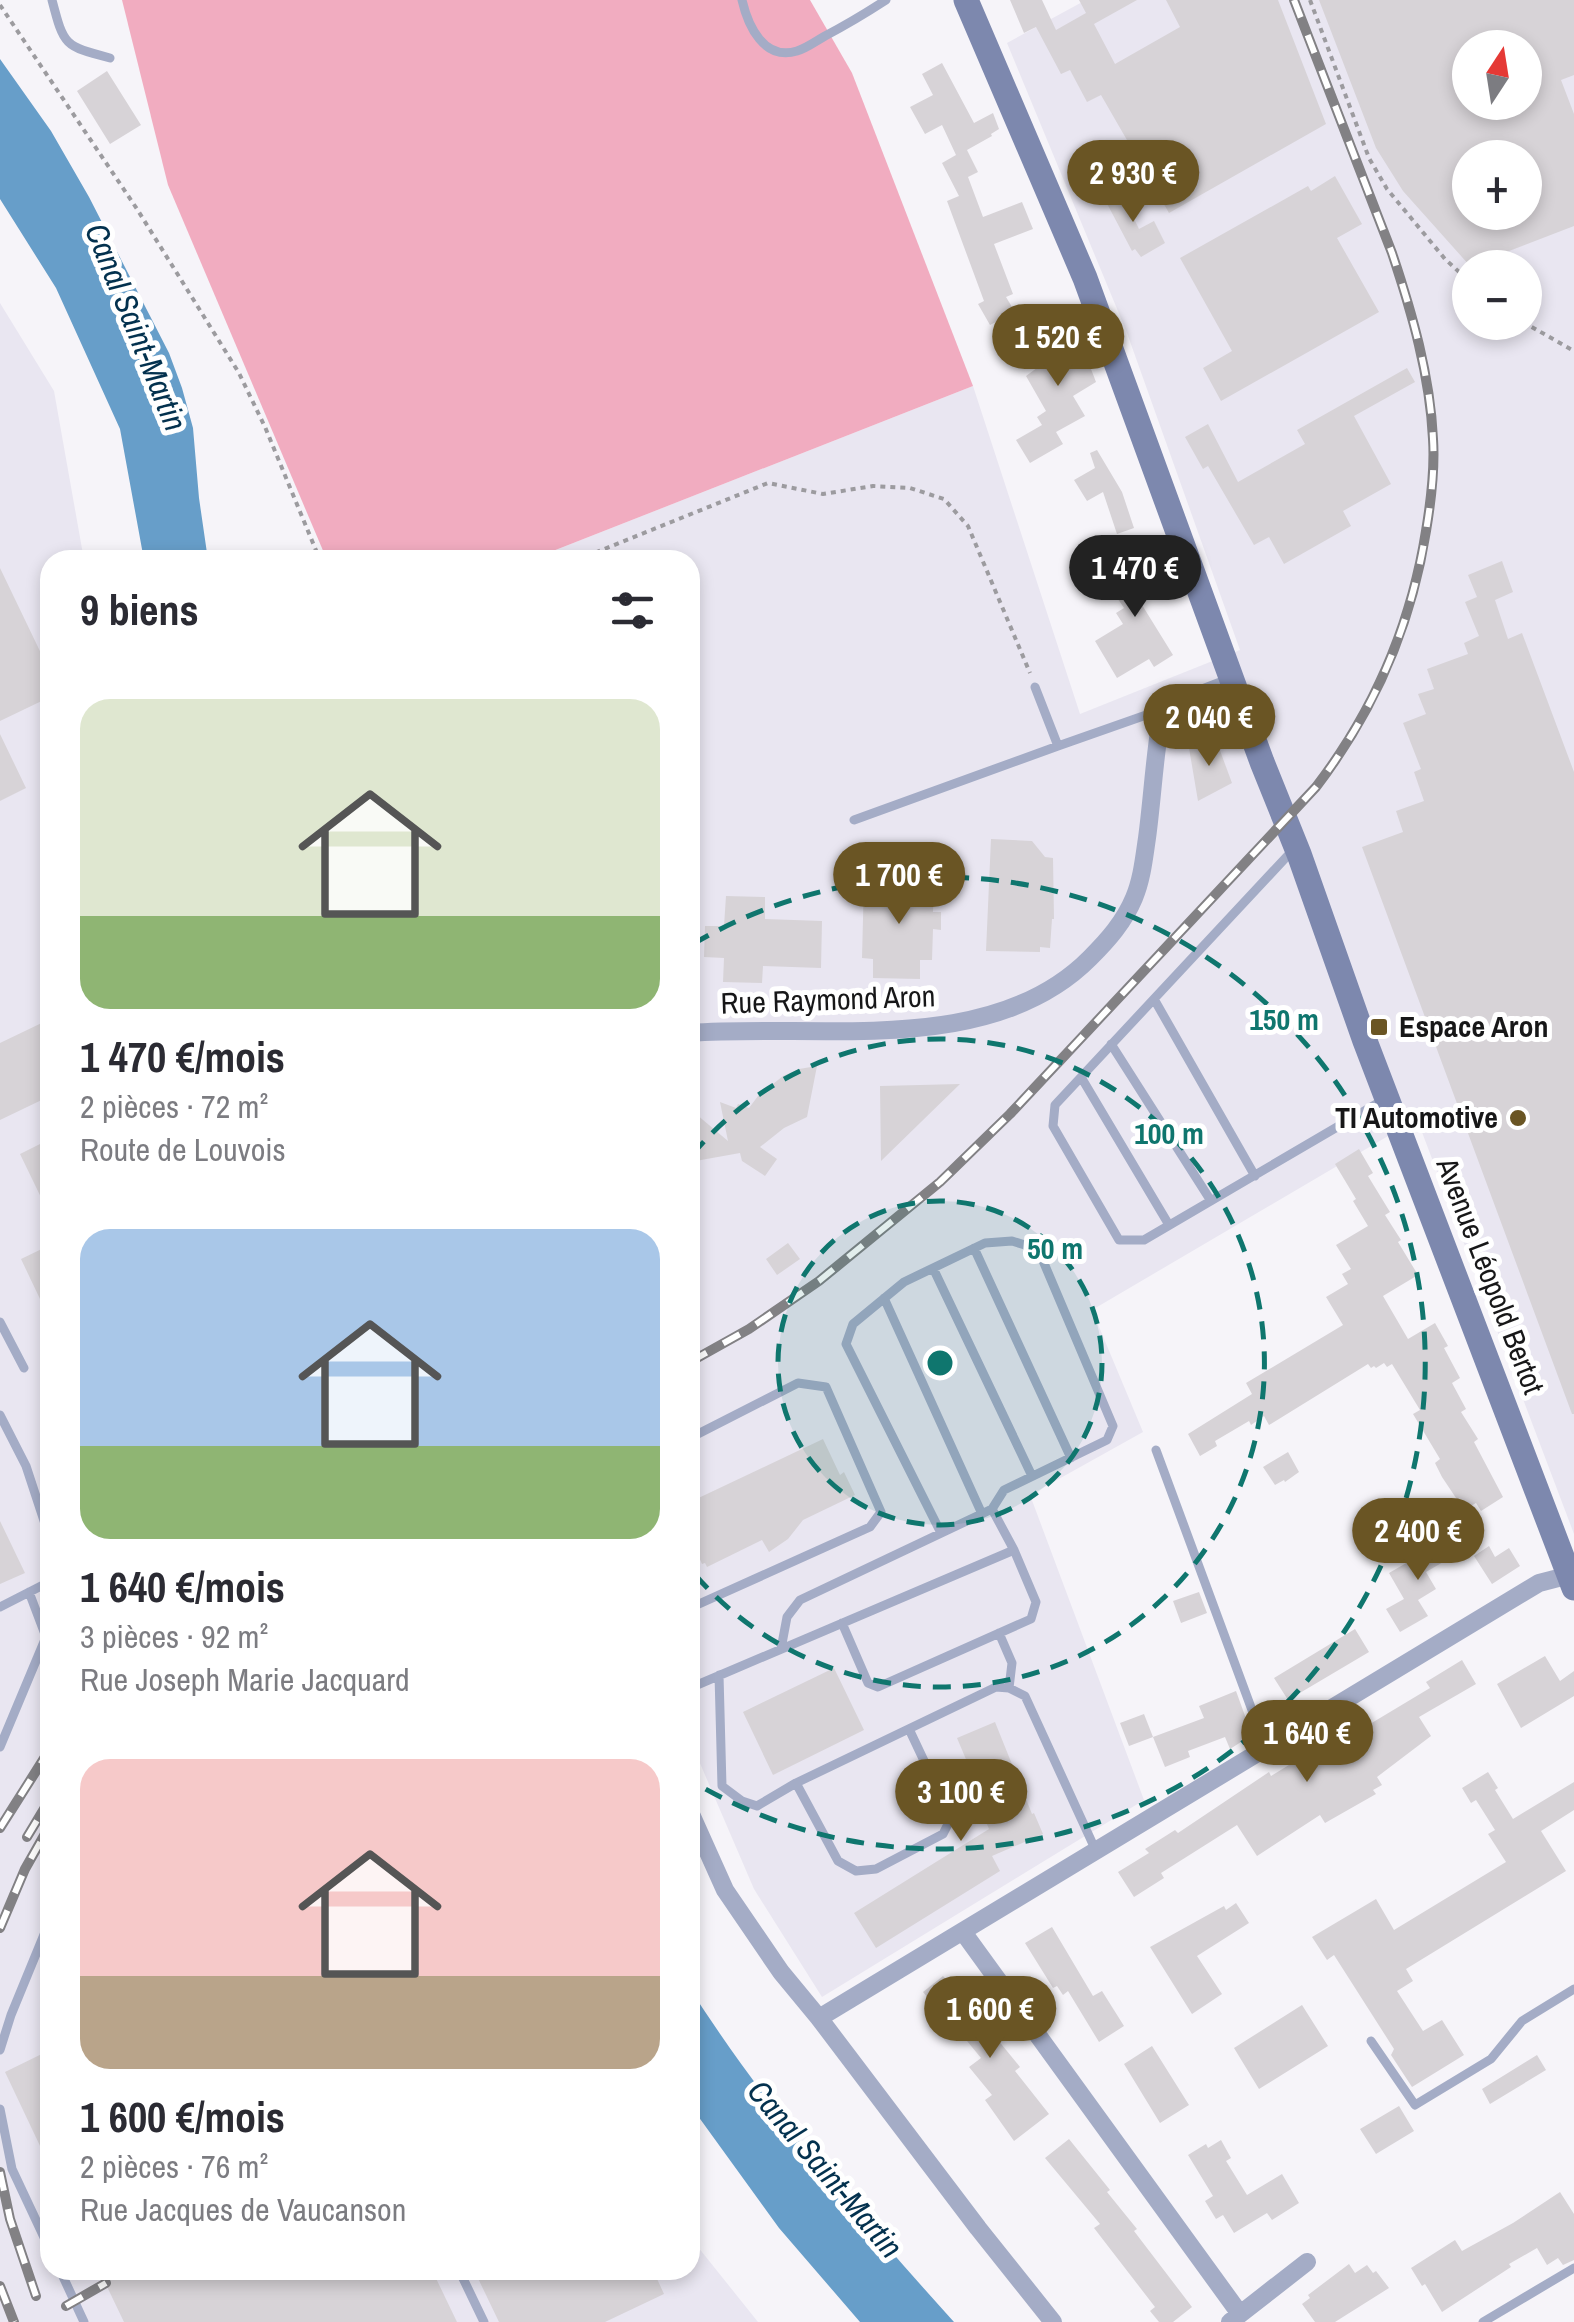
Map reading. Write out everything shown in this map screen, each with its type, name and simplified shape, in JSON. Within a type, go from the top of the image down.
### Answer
[{"type":"street","name":"Avenue Léopold Bertot","points":[[966,0],[1084,278],[1387,1098],[1572,1579]]},
{"type":"street","points":[[1168,707],[1233,682]]},
{"type":"street","name":"Rue Raymond Aron","points":[[700,1033],[928,1028],[992,1015],[1056,987],[1122,924],[1136,894],[1144,864],[1160,725],[1168,707]]},
{"type":"street","points":[[819,2018],[1538,1582],[1572,1579]]},
{"type":"street","points":[[700,1834],[726,1890],[781,1972],[1054,2322]]},
{"type":"street","points":[[963,1932],[1235,2318],[1307,2262]]},
{"type":"lane","points":[[52,0],[62,36],[77,49],[110,58]]},
{"type":"lane","points":[[742,0],[746,20],[763,46],[796,52],[886,0]]},
{"type":"lane","points":[[1035,686],[1058,746]]},
{"type":"lane","points":[[854,820],[1168,707]]},
{"type":"lane","points":[[1296,847],[1054,1105],[1052,1126],[1119,1240],[1144,1240],[1387,1098]]},
{"type":"lane","points":[[1154,998],[1255,1176]]},
{"type":"lane","points":[[1111,1044],[1211,1201]]},
{"type":"lane","points":[[1080,1077],[1170,1226]]},
{"type":"lane","points":[[781,1649],[788,1617],[800,1600],[987,1512],[1004,1490],[1107,1440],[1114,1426],[1038,1249],[1012,1242],[985,1243],[904,1282],[853,1324],[846,1344],[941,1533]]},
{"type":"lane","points":[[974,1248],[1070,1458]]},
{"type":"lane","points":[[934,1268],[1032,1476]]},
{"type":"lane","points":[[842,1623],[868,1682],[878,1687],[1031,1619],[1036,1602],[1014,1550],[987,1512],[884,1298]]},
{"type":"lane","points":[[0,1322],[24,1368]]},
{"type":"lane","points":[[700,1433],[798,1383],[826,1387],[881,1512],[870,1527],[700,1604]]},
{"type":"lane","points":[[0,1414],[26,1466],[40,1508]]},
{"type":"lane","points":[[1156,1450],[1266,1748]]},
{"type":"lane","points":[[700,1684],[1014,1550]]},
{"type":"lane","points":[[0,1607],[40,1587]]},
{"type":"lane","points":[[28,1592],[40,1622]]},
{"type":"lane","points":[[999,1633],[1012,1663],[1010,1688]]},
{"type":"lane","points":[[0,1747],[40,1651]]},
{"type":"lane","points":[[719,1676],[722,1786],[756,1806],[996,1687],[1010,1688],[1026,1696],[1096,1851]]},
{"type":"lane","points":[[796,1783],[838,1861],[856,1871],[876,1869],[944,1834],[951,1818],[908,1729]]},
{"type":"lane","points":[[0,2050],[40,1944]]},
{"type":"lane","points":[[1371,2041],[1416,2105],[1491,2059],[1522,2021],[1574,1989]]},
{"type":"lane","points":[[0,2109],[12,2169],[40,2229]]},
{"type":"lane","points":[[1484,2322],[1574,2268]]},
{"type":"lane","points":[[65,2280],[84,2322]]},
{"type":"lane","points":[[464,2280],[484,2322]]},
{"type":"path","points":[[1310,0],[1370,158],[1387,189],[1452,264]]},
{"type":"path","points":[[0,5],[137,209],[239,373],[316,550]]},
{"type":"path","points":[[1542,332],[1574,350]]},
{"type":"path","points":[[602,550],[768,484],[823,494],[872,486],[910,488],[944,499],[968,526],[1035,686]]},
{"type":"shaded area","points":[[122,0],[810,0],[852,73],[973,386],[555,550],[323,550],[168,185]]},
{"type":"shaded area","points":[[1086,0],[1574,0],[1574,1534],[1417,1119],[1092,1310],[1143,1432],[1030,1495],[1144,1800],[822,1997],[754,1889],[700,1763],[700,550],[555,550],[973,386],[1080,714],[1240,650],[1127,333],[1007,43]]},
{"type":"shaded area","points":[[0,303],[54,391],[82,550],[40,550],[40,2280],[700,2280],[700,2250],[758,2322],[0,2322]]},
{"type":"water","name":"Canal Saint-Martin","points":[[0,59],[51,131],[89,197],[169,353],[193,428],[207,550],[142,550],[120,429],[56,288],[0,199]]},
{"type":"water","points":[[700,2004],[815,2161],[954,2322],[860,2322],[779,2228],[700,2119]]},
{"type":"building","points":[[1010,0],[1042,0],[1056,30],[1086,13],[1079,0],[1137,0],[1094,24],[1115,64],[1180,27],[1166,0],[1278,0],[1326,124],[1169,213],[1101,95],[1087,102],[1070,70],[1061,74],[1036,27],[1024,33]]},
{"type":"building","points":[[1319,0],[1574,0],[1574,75],[1561,80],[1574,114],[1574,226],[1512,250],[1456,250],[1403,191],[1376,148]]},
{"type":"building","points":[[942,63],[974,123],[993,113],[999,129],[967,150],[978,172],[968,177],[983,217],[1022,202],[1033,229],[994,244],[1013,294],[1006,297],[1015,312],[990,325],[978,304],[984,301],[947,201],[959,196],[942,163],[956,155],[942,125],[925,134],[910,107],[933,95],[922,74]]},
{"type":"building","points":[[107,71],[141,125],[110,144],[77,91]]},
{"type":"building","points":[[1335,176],[1362,224],[1337,238],[1379,312],[1221,401],[1203,368],[1232,351],[1180,258],[1308,186],[1311,191]]},
{"type":"building","points":[[1118,186],[1139,229],[1154,221],[1165,243],[1141,257],[1135,249],[1132,251],[1103,196]]},
{"type":"building","points":[[1071,317],[1096,382],[1073,396],[1085,416],[1056,432],[1063,444],[1030,463],[1016,440],[1042,425],[1037,417],[1046,411],[1026,376],[1053,356],[1040,335]]},
{"type":"building","points":[[1407,368],[1415,382],[1354,416],[1391,484],[1343,511],[1351,526],[1284,564],[1269,537],[1254,545],[1208,466],[1203,469],[1185,437],[1208,424],[1238,482],[1305,444],[1297,430]]},
{"type":"building","points":[[1097,450],[1122,492],[1134,528],[1117,534],[1103,492],[1087,501],[1074,480],[1095,468],[1090,453]]},
{"type":"building","points":[[1158,546],[1167,570],[1134,592],[1173,655],[1154,667],[1149,659],[1117,678],[1095,641],[1123,624],[1116,613],[1124,608],[1112,590],[1125,582],[1118,571]]},
{"type":"building","name":"TI Automotive","points":[[1502,561],[1513,592],[1495,600],[1508,639],[1522,633],[1574,772],[1574,1414],[1362,847],[1403,832],[1396,811],[1424,801],[1414,772],[1421,769],[1403,723],[1426,714],[1418,694],[1434,689],[1427,669],[1468,654],[1464,643],[1479,636],[1465,602],[1477,597],[1468,575]]},
{"type":"building","points":[[0,568],[40,651],[40,702],[0,721]]},
{"type":"building","points":[[0,734],[26,788],[0,801]]},
{"type":"building","points":[[1215,737],[1232,783],[1198,801],[1189,748]]},
{"type":"building","points":[[991,839],[1032,841],[1045,857],[1053,858],[1054,919],[1050,948],[1040,947],[1040,952],[986,951]]},
{"type":"building","points":[[864,880],[934,882],[933,912],[941,912],[941,930],[933,929],[932,960],[920,960],[920,979],[873,978],[873,959],[862,958]]},
{"type":"building","points":[[726,896],[765,897],[765,919],[822,921],[821,968],[763,966],[762,983],[723,982],[724,958],[704,957],[705,926],[724,926]]},
{"type":"building","points":[[40,1024],[40,1101],[0,1120],[0,1043]]},
{"type":"building","points":[[817,1066],[807,1117],[784,1128],[760,1147],[777,1159],[765,1176],[742,1161],[740,1153],[700,1160],[700,1117],[728,1141],[720,1102],[749,1108],[783,1076]]},
{"type":"building","points":[[960,1084],[881,1161],[880,1086]]},
{"type":"building","points":[[40,1144],[40,1195],[20,1154]]},
{"type":"building","points":[[1359,1149],[1373,1173],[1368,1176],[1390,1212],[1385,1215],[1418,1275],[1383,1296],[1408,1339],[1435,1323],[1460,1378],[1452,1383],[1466,1409],[1461,1412],[1478,1439],[1474,1442],[1503,1497],[1481,1511],[1476,1503],[1464,1510],[1442,1477],[1435,1463],[1440,1459],[1413,1414],[1420,1410],[1392,1364],[1371,1368],[1368,1364],[1269,1425],[1264,1416],[1251,1425],[1249,1421],[1215,1441],[1217,1446],[1200,1456],[1188,1434],[1252,1394],[1246,1383],[1343,1325],[1326,1297],[1348,1284],[1342,1274],[1351,1269],[1336,1245],[1368,1226],[1335,1164]]},
{"type":"building","points":[[788,1243],[800,1259],[777,1275],[766,1259]]},
{"type":"building","points":[[40,1250],[40,1299],[21,1259]]},
{"type":"building","points":[[823,1439],[840,1475],[844,1472],[855,1495],[803,1520],[788,1539],[769,1552],[762,1540],[707,1567],[700,1560],[700,1497]]},
{"type":"building","points":[[1288,1452],[1299,1472],[1275,1485],[1263,1467]]},
{"type":"building","points":[[0,1521],[25,1573],[0,1584]]},
{"type":"building","points":[[1453,1536],[1462,1551],[1426,1572],[1436,1589],[1418,1600],[1428,1616],[1400,1632],[1386,1609],[1404,1599],[1389,1573]]},
{"type":"building","points":[[1489,1546],[1495,1557],[1509,1548],[1520,1566],[1492,1584],[1474,1556]]},
{"type":"building","points":[[1199,1592],[1207,1613],[1181,1623],[1173,1601]]},
{"type":"building","points":[[1355,1629],[1369,1652],[1288,1700],[1274,1678]]},
{"type":"building","points":[[1545,1656],[1560,1681],[1574,1671],[1574,1696],[1521,1728],[1497,1684]]},
{"type":"building","points":[[1462,1660],[1476,1684],[1419,1717],[1431,1736],[1377,1777],[1382,1785],[1373,1790],[1376,1794],[1325,1823],[1320,1815],[1257,1856],[1237,1825],[1161,1873],[1164,1878],[1134,1897],[1118,1872],[1149,1853],[1145,1849],[1175,1830],[1178,1833],[1269,1772],[1271,1776],[1346,1730],[1350,1736],[1430,1688],[1426,1682]]},
{"type":"building","points":[[834,1668],[864,1730],[773,1775],[743,1712]]},
{"type":"building","points":[[1236,1691],[1252,1735],[1230,1749],[1225,1737],[1188,1751],[1190,1757],[1165,1767],[1153,1737],[1204,1718],[1199,1706]]},
{"type":"building","points":[[1144,1714],[1153,1737],[1129,1746],[1120,1723]]},
{"type":"building","points":[[995,1722],[1043,1834],[992,1856],[1000,1871],[876,1948],[854,1913],[989,1829],[979,1805],[984,1802],[957,1738]]},
{"type":"building","points":[[1488,1772],[1513,1819],[1574,1782],[1574,1810],[1541,1831],[1566,1871],[1406,1969],[1413,1981],[1397,1991],[1423,2031],[1442,2020],[1464,2055],[1412,2087],[1391,2055],[1394,2049],[1334,1955],[1327,1960],[1312,1937],[1376,1899],[1394,1930],[1506,1862],[1488,1834],[1495,1830],[1476,1800],[1471,1803],[1462,1788]]},
{"type":"building","points":[[1236,1903],[1249,1923],[1197,1956],[1222,1994],[1192,2014],[1150,1947]]},
{"type":"building","points":[[1052,1927],[1093,1996],[1102,1991],[1124,2026],[1099,2042],[1068,1991],[1063,1995],[1057,1986],[1053,1988],[1025,1943]]},
{"type":"building","points":[[943,1976],[950,1984],[953,1982],[995,2032],[1020,2067],[1015,2071],[1049,2114],[1014,2141],[985,2100],[992,2095],[969,2067],[981,2058],[923,1992]]},
{"type":"building","points":[[1302,2005],[1328,2046],[1259,2089],[1234,2048]]},
{"type":"building","points":[[1152,2046],[1189,2105],[1160,2123],[1124,2064]]},
{"type":"building","points":[[40,2055],[40,2146],[5,2072]]},
{"type":"building","points":[[1537,2055],[1546,2070],[1490,2104],[1482,2089]]},
{"type":"building","points":[[1399,2106],[1414,2131],[1376,2154],[1360,2129]]},
{"type":"building","points":[[1069,2139],[1192,2307],[1173,2322],[1159,2322],[1150,2311],[1155,2307],[1094,2228],[1100,2224],[1045,2158]]},
{"type":"building","points":[[1221,2140],[1231,2158],[1226,2161],[1247,2195],[1282,2174],[1299,2203],[1272,2220],[1267,2213],[1234,2233],[1223,2215],[1216,2219],[1205,2201],[1213,2196],[1188,2155]]},
{"type":"building","points":[[1560,2192],[1574,2214],[1574,2260],[1563,2265],[1558,2258],[1547,2265],[1537,2248],[1442,2312],[1411,2268],[1455,2240],[1462,2251]]},
{"type":"building","points":[[1349,2264],[1355,2273],[1367,2265],[1389,2288],[1335,2322],[1315,2322],[1302,2304]]},
{"type":"building","points":[[104,2280],[437,2280],[457,2322],[124,2322]]},
{"type":"building","points":[[479,2280],[658,2280],[664,2294],[605,2322],[499,2322]]},
{"type":"railway","points":[[700,1356],[749,1329],[819,1281],[940,1182],[1010,1114],[1316,787],[1356,728],[1387,666],[1411,600],[1428,520],[1433,462],[1428,391],[1413,321],[1392,253],[1294,0]]},
{"type":"railway","points":[[0,1828],[40,1765]]},
{"type":"railway","points":[[27,1837],[40,1816]]},
{"type":"railway","points":[[0,1928],[40,1843]]},
{"type":"railway","points":[[0,2172],[10,2219],[36,2296]]},
{"type":"railway","points":[[66,2306],[106,2283]]},
{"type":"railway","points":[[0,2286],[14,2322]]},
{"type":"place","name":"Espace Aron","points":[[1379,1027]]},
{"type":"place","name":"TI Automotive","points":[[1518,1118]]}]
